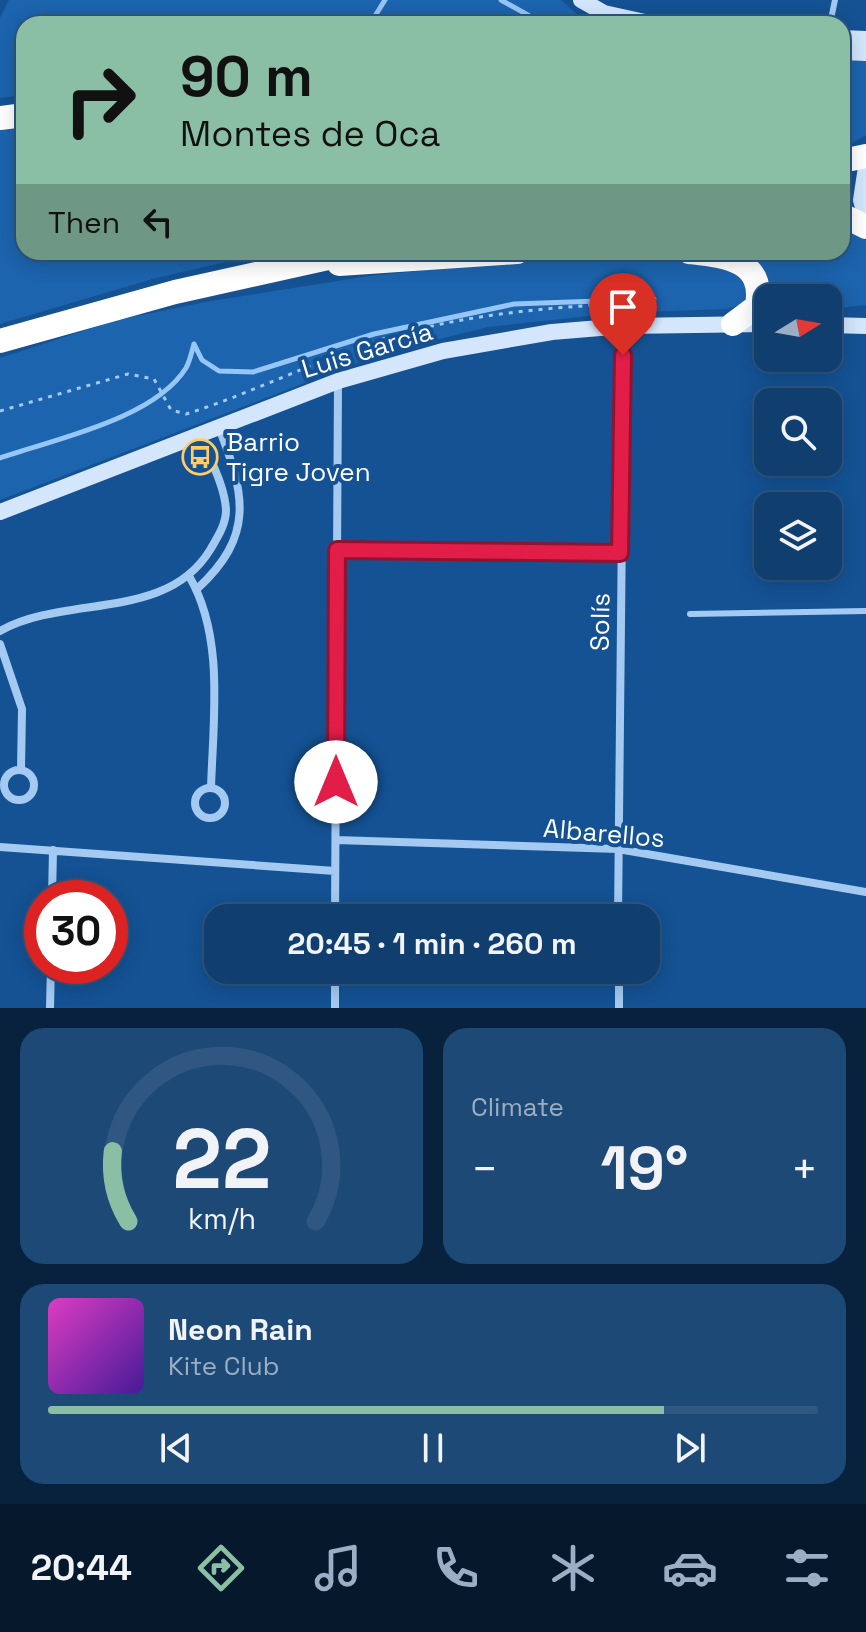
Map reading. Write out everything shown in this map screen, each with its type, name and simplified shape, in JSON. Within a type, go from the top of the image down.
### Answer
[{"type":"highway","points":[[0,341],[175,292],[320,260]]},
{"type":"highway","points":[[273,271],[414,260]]},
{"type":"highway","points":[[733,324],[757,306],[759,288],[754,276],[734,260]]},
{"type":"street","points":[[581,0],[604,13],[618,16]]},
{"type":"street","points":[[866,167],[861,200],[866,218]]},
{"type":"street","name":"Luis García","points":[[0,512],[338,381],[443,351],[489,342],[624,326],[754,324]]},
{"type":"street","points":[[842,325],[862,324]]},
{"type":"street","name":"Solís","points":[[618,904],[624,326]]},
{"type":"street","points":[[335,904],[338,381]]},
{"type":"street","points":[[197,589],[215,573],[230,551],[241,513],[239,483],[219,428]]},
{"type":"street","points":[[0,631],[43,613],[107,606],[137,599],[189,576],[221,531],[226,511],[200,435]]},
{"type":"street","points":[[337,550],[620,553]]},
{"type":"street","points":[[189,576],[197,589],[210,646],[213,685],[211,788]]},
{"type":"street","points":[[0,644],[22,709],[21,770]]},
{"type":"street","name":"Albarellos","points":[[336,840],[618,849],[866,892]]},
{"type":"street","points":[[0,847],[335,871]]},
{"type":"street","points":[[52,880],[53,850]]},
{"type":"street","points":[[50,1008],[51,984]]},
{"type":"street","points":[[335,984],[335,1008]]},
{"type":"street","points":[[619,984],[619,1008]]},
{"type":"lane","points":[[690,614],[866,611]]},
{"type":"path","points":[[0,411],[128,374],[154,379],[166,400]]},
{"type":"shaded area","points":[[9,0],[561,0],[579,16],[16,16],[16,96],[0,98],[0,18]]},
{"type":"shaded area","points":[[850,60],[866,60],[866,135],[850,144]]},
{"type":"shaded area","points":[[16,125],[16,260],[234,260],[156,278],[0,324],[0,127]]},
{"type":"shaded area","points":[[850,231],[866,240],[866,305],[842,308],[842,284],[754,284],[754,297],[740,260],[850,260]]},
{"type":"shaded area","points":[[525,260],[711,260],[748,280],[749,302],[727,309],[617,313],[488,327],[383,353],[0,500],[0,358],[117,320],[211,301],[369,276]]},
{"type":"waterway","points":[[375,16],[385,0]]},
{"type":"waterway","points":[[501,0],[530,16]]},
{"type":"waterway","points":[[194,344],[202,360],[219,371],[253,372],[374,334],[514,304],[654,299]]},
{"type":"waterway","points":[[0,458],[102,425],[151,401],[171,386],[186,368],[194,344]]},
{"type":"place","name":"Barrio Tigre Joven","points":[[200,457]]},
{"type":"route","points":[[336,782],[337,550],[620,553],[623,355]]}]
